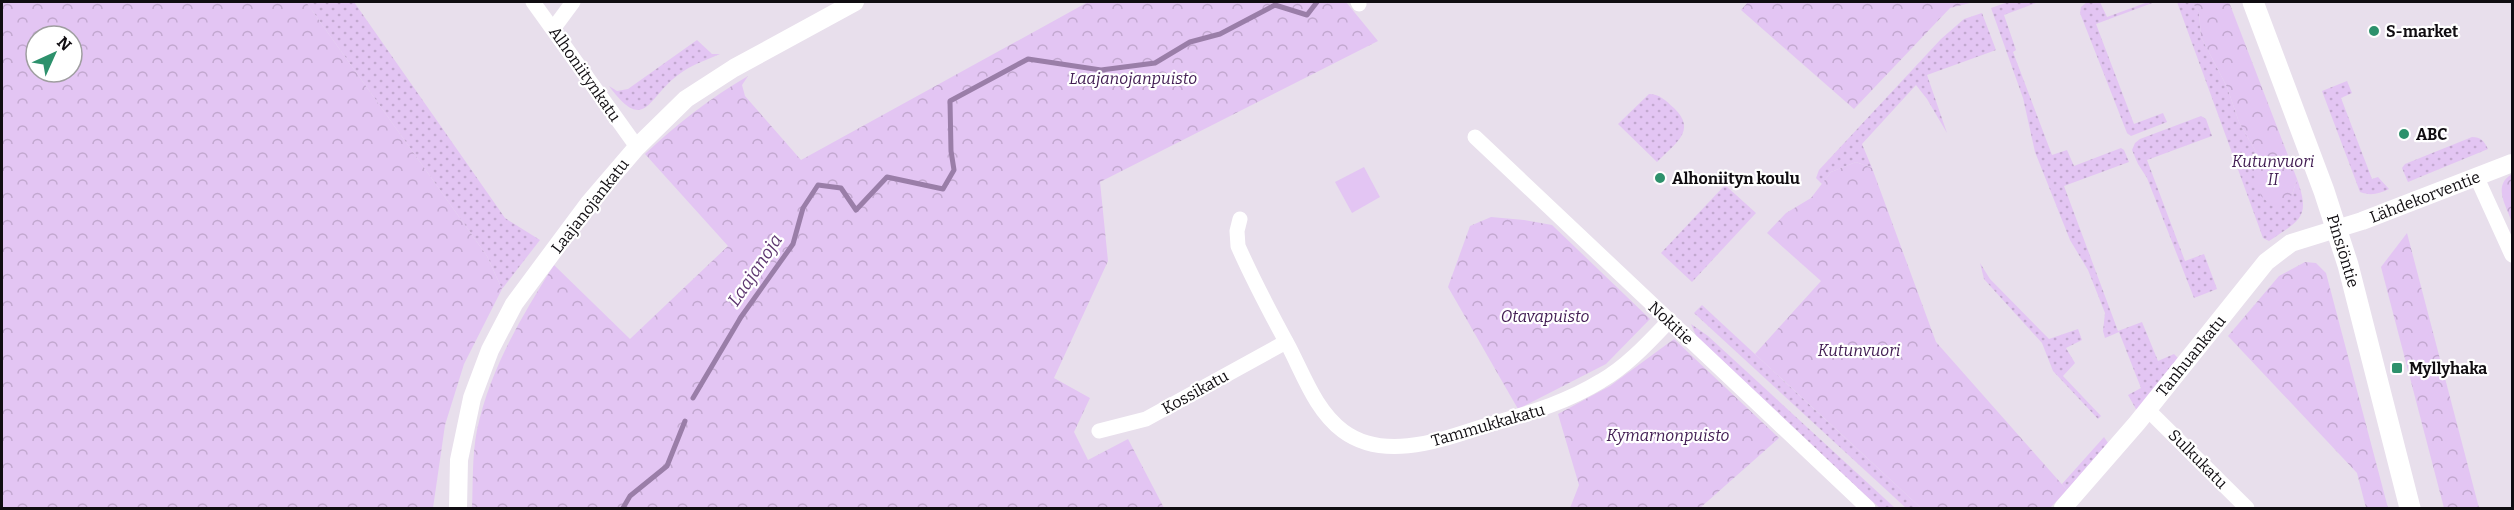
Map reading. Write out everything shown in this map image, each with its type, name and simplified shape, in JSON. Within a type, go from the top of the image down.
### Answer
[{"type":"main road","name":"Pinsiöntie","points":[[2253,2],[2337,229],[2356,293],[2410,508]]},
{"type":"street","name":"Alhoniitynkatu","points":[[533,2],[637,147]]},
{"type":"street","points":[[553,29],[573,2]]},
{"type":"street","name":"Laajanojankatu","points":[[458,508],[459,460],[467,419],[472,398],[490,350],[514,304],[589,203],[637,147],[686,99],[855,2]]},
{"type":"street","name":"Nokitie","points":[[1475,137],[1868,508]]},
{"type":"street","name":"Lähdekorventie","points":[[2337,229],[2512,163]]},
{"type":"street","points":[[2477,178],[2512,255]]},
{"type":"street","name":"Tammukkakatu","points":[[1240,219],[1237,231],[1238,246],[1320,407],[1342,431],[1356,439],[1371,443],[1418,445],[1560,404],[1604,380],[1669,321]]},
{"type":"street","name":"Tanhuankatu","points":[[2064,508],[2148,410],[2266,262],[2291,243],[2337,229]]},
{"type":"street","name":"Kossikatu","points":[[1099,431],[1146,419],[1286,342]]},
{"type":"street","name":"Sulkukatu","points":[[2148,410],[2247,508]]},
{"type":"green space","points":[[2,2],[306,2],[487,256],[502,289],[464,364],[445,425],[433,508],[2,508]]},
{"type":"green space","points":[[306,2],[354,2],[505,218],[540,240],[502,289],[487,256]]},
{"type":"green space","name":"Laajanojanpuisto","points":[[1088,2],[1346,2],[1378,41],[1100,182],[1108,261],[1054,378],[1090,398],[1074,432],[1088,460],[1128,439],[1164,508],[472,508],[475,440],[490,386],[508,344],[554,265],[630,339],[728,246],[645,154],[682,122],[707,102],[748,76],[742,85],[745,96],[801,160]]},
{"type":"green space","points":[[1748,2],[1974,2],[1950,8],[1854,109],[1741,10]]},
{"type":"green space","points":[[2008,2],[2039,2],[2004,15],[2016,50],[2013,52],[2052,155],[2067,150],[2074,166],[2121,148],[2129,162],[2064,186],[2118,331],[2142,322],[2158,361],[2174,354],[2179,359],[2137,411],[2128,395],[2141,388],[2119,332],[2105,338],[2103,331],[2105,313],[2088,270],[2070,240],[2035,152],[2023,98],[1991,8]]},
{"type":"green space","points":[[2087,2],[2100,2],[2107,17],[2148,2],[2155,2],[2096,24],[2134,124],[2163,113],[2167,122],[2131,136],[2127,133],[2080,13],[2081,7]]},
{"type":"green space","points":[[2177,2],[2192,2],[2199,12],[2201,37],[2227,87],[2239,122],[2256,152],[2292,195],[2297,179],[2303,202],[2300,217],[2269,241],[2263,238]]},
{"type":"green space","name":"Kutunvuori II","points":[[2192,2],[2229,2],[2297,179],[2292,195],[2272,206],[2261,196],[2251,167],[2256,152],[2239,122],[2227,87],[2201,37],[2199,12]]},
{"type":"green space","points":[[1982,13],[1996,50],[1927,75],[1947,133],[1916,85],[1862,144],[1872,168],[1856,162],[1831,172],[1822,184],[1816,178],[1819,170],[1941,39],[1964,19]]},
{"type":"green space","points":[[697,40],[712,54],[720,54],[678,75],[646,107],[639,110],[631,108],[609,86],[617,91],[628,89]]},
{"type":"green space","points":[[2347,81],[2352,93],[2341,98],[2372,179],[2378,177],[2389,189],[2378,193],[2360,192],[2322,91]]},
{"type":"green space","points":[[1649,94],[1660,97],[1674,108],[1684,124],[1681,137],[1657,162],[1618,124]]},
{"type":"green space","points":[[2201,116],[2206,119],[2212,136],[2147,160],[2185,261],[2204,254],[2217,289],[2194,298],[2147,178],[2132,150],[2140,139]]},
{"type":"green space","points":[[2472,137],[2482,140],[2488,149],[2408,182],[2402,168],[2405,164]]},
{"type":"green space","name":"Kutunvuori","points":[[1856,162],[1872,168],[1936,342],[2067,490],[2050,508],[1921,508],[1755,354],[1821,281],[1767,233],[1786,213],[1811,198],[1831,172]]},
{"type":"green space","points":[[1364,167],[1380,197],[1352,213],[1335,182]]},
{"type":"green space","points":[[2512,174],[2511,220],[2502,189],[2506,178]]},
{"type":"green space","points":[[1725,185],[1756,213],[1692,282],[1661,253]]},
{"type":"green space","name":"Otavapuisto","points":[[1491,217],[1552,225],[1650,319],[1606,364],[1518,409],[1448,287],[1470,226]]},
{"type":"green space","points":[[2407,233],[2479,508],[2444,508],[2381,267]]},
{"type":"green space","points":[[2305,262],[2316,263],[2326,273],[2388,508],[2366,508],[2357,473],[2228,336],[2279,276]]},
{"type":"green space","points":[[1980,263],[1990,279],[2049,339],[2078,329],[2082,340],[2066,348],[2075,363],[2063,376],[2101,416],[2098,419],[2053,371],[2042,343],[1984,279]]},
{"type":"green space","points":[[1702,305],[1921,508],[1906,508],[1694,313]]},
{"type":"green space","points":[[1691,324],[1708,336],[1895,508],[1880,508],[1858,489],[1697,338]]},
{"type":"green space","name":"Kymarnonpuisto","points":[[1674,339],[1779,438],[1700,508],[1570,508],[1579,485],[1558,414],[1610,386]]},
{"type":"green space","points":[[2104,437],[2108,443],[2067,490],[2062,484]]},
{"type":"waterway","name":"Laajanoja","points":[[693,398],[741,317],[793,244],[803,208],[818,185],[841,188],[856,210],[887,177],[943,189],[954,170],[951,151],[950,101],[1028,59],[1101,70],[1155,63],[1190,42],[1220,34],[1275,5],[1307,15],[1317,2]]},
{"type":"waterway","name":"Laajanoja","points":[[623,508],[630,496],[667,466],[685,421]]},
{"type":"place","name":"S-market","points":[[2374,31]]},
{"type":"place","name":"ABC","points":[[2404,134]]},
{"type":"place","name":"Alhoniityn koulu","points":[[1660,178]]},
{"type":"place","name":"Myllyhaka","points":[[2397,368]]}]
